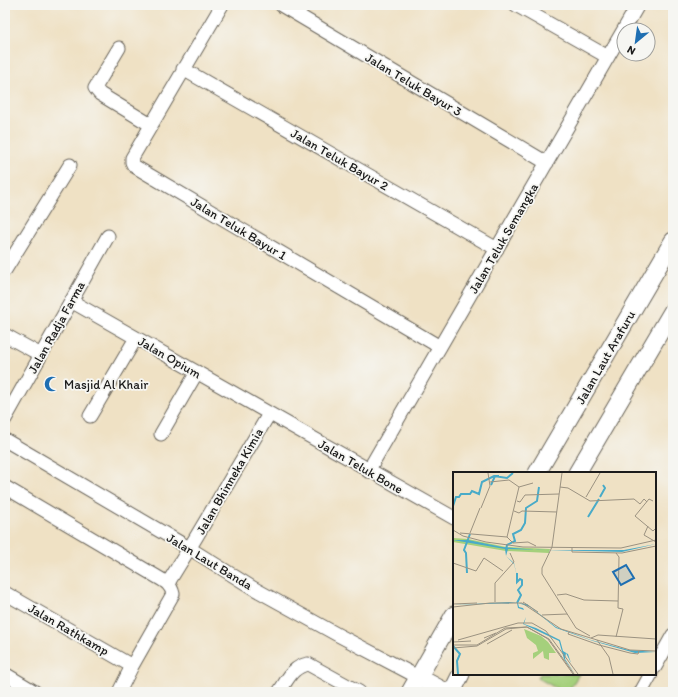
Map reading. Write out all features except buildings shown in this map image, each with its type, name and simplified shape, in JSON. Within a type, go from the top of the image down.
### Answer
[{"type":"street","name":"Jalan Teluk Bayur 1","points":[[222,5],[132,158],[134,166],[440,347]]},
{"type":"street","name":"Jalan Teluk Bayur 3","points":[[281,5],[547,162]]},
{"type":"street","points":[[516,5],[608,57]]},
{"type":"street","name":"Jalan Teluk Semangka","points":[[368,470],[638,5]]},
{"type":"street","points":[[119,48],[95,88],[100,94],[151,125]]},
{"type":"street","name":"Jalan Teluk Bayur 2","points":[[183,69],[497,249]]},
{"type":"street","points":[[5,270],[70,165]]},
{"type":"street","name":"Jalan Radja Farma","points":[[5,419],[108,236]]},
{"type":"street","name":"Jalan Laut Arafuru","points":[[538,472],[673,242]]},
{"type":"street","name":"Jalan Opium","points":[[71,301],[269,414]]},
{"type":"street","points":[[578,472],[673,310]]},
{"type":"street","points":[[5,335],[41,355]]},
{"type":"street","points":[[90,416],[136,338]]},
{"type":"street","points":[[161,434],[197,372]]},
{"type":"street","name":"Jalan Teluk Bone","points":[[269,414],[453,517]]},
{"type":"street","name":"Jalan Bhinneka Kimia","points":[[168,583],[269,414]]},
{"type":"street","name":"Jalan Laut Banda","points":[[5,440],[189,548],[414,684]]},
{"type":"street","points":[[5,487],[168,583],[171,588],[173,594],[119,692]]},
{"type":"street","name":"Jalan Rathkamp","points":[[5,593],[132,666]]},
{"type":"street","points":[[446,692],[414,684],[453,617]]},
{"type":"street","points":[[656,665],[673,635]]},
{"type":"street","points":[[279,692],[294,670],[300,666],[308,664],[359,692]]},
{"type":"street","points":[[5,674],[35,692]]},
{"type":"street","points":[[452,692],[460,675]]},
{"type":"street","points":[[641,692],[650,675]]},
{"type":"green space","points":[[540,675],[578,675],[568,692],[563,692],[538,678]]},
{"type":"place","name":"Masjid Al Khair","points":[[52,384]]}]
